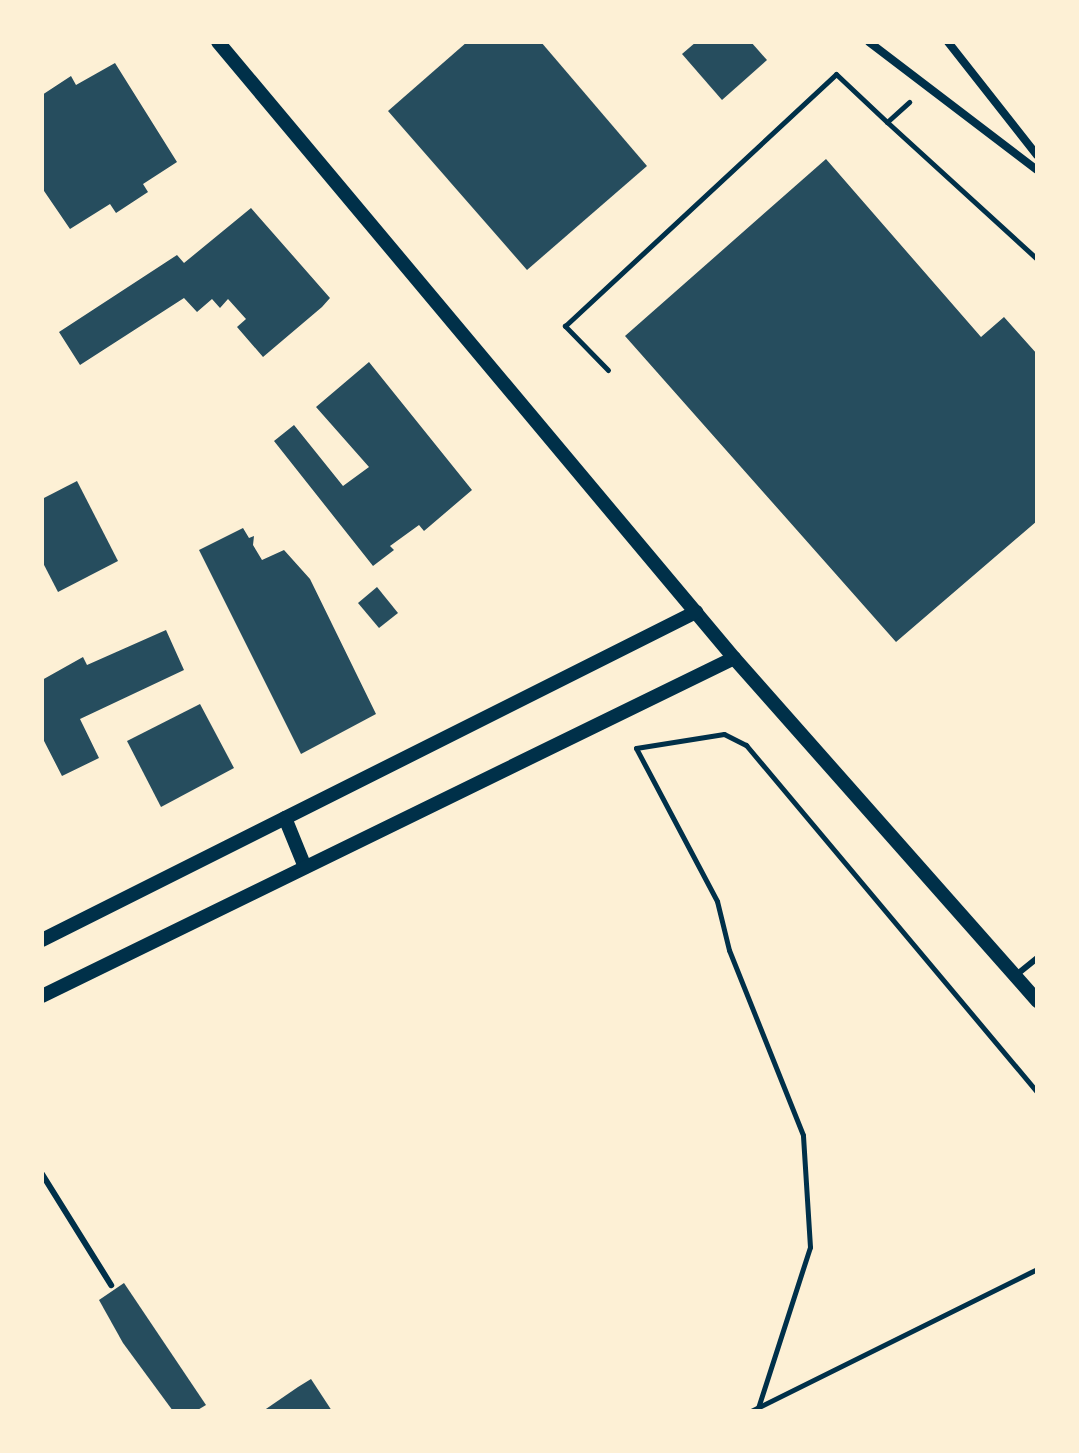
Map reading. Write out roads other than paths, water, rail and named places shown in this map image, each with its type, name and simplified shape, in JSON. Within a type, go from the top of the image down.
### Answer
[{"type":"street","points":[[218,42],[734,658],[1037,1001]]},
{"type":"street","points":[[869,42],[923,88],[1037,170]]},
{"type":"street","points":[[948,42],[1037,155]]},
{"type":"street","points":[[42,940],[696,612]]},
{"type":"street","points":[[42,996],[734,658]]},
{"type":"street","points":[[285,818],[305,867]]},
{"type":"lane","points":[[1015,976],[1037,958]]},
{"type":"lane","points":[[42,1174],[111,1285]]}]
